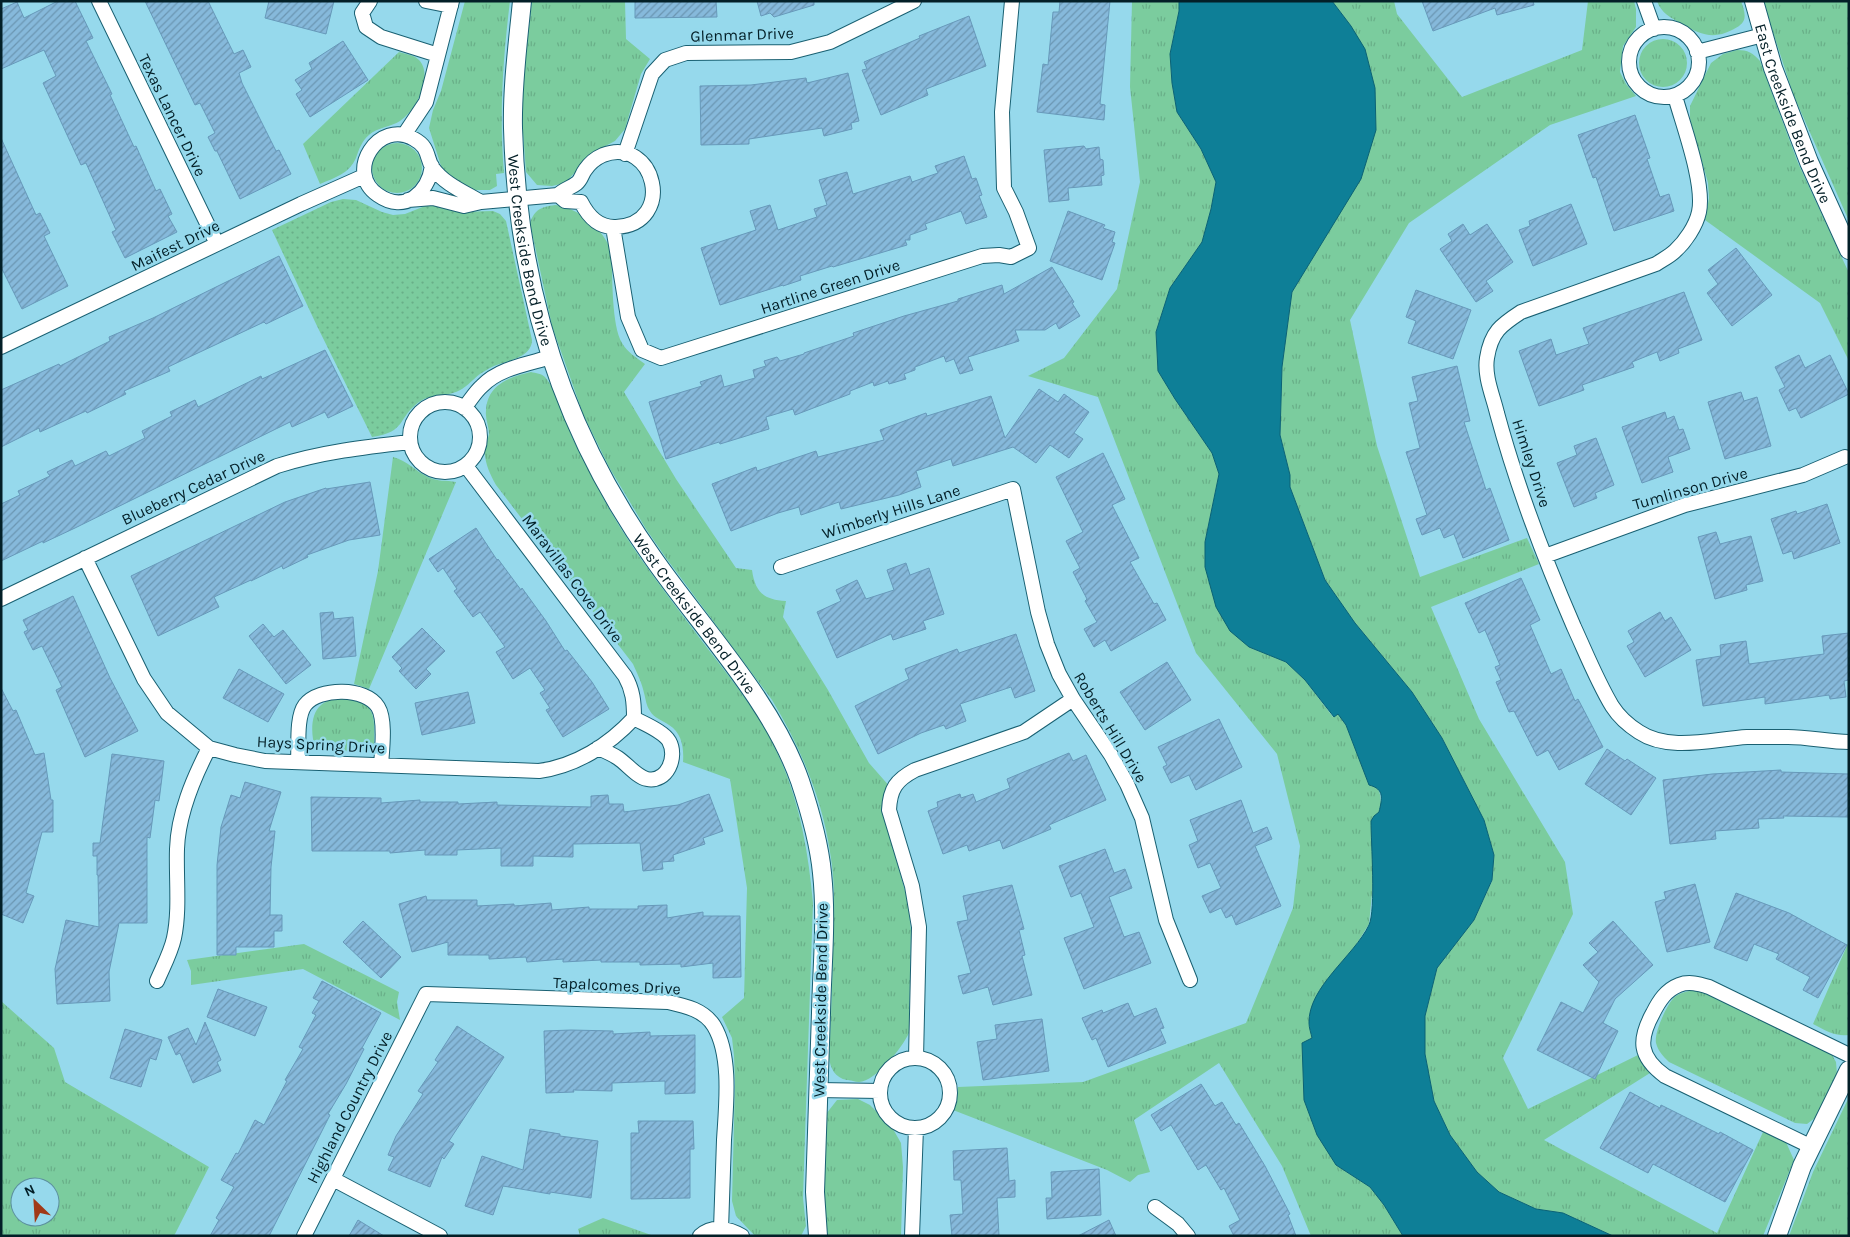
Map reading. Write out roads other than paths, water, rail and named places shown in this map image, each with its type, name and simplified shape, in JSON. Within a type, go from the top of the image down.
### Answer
[{"type":"street","name":"Texas Lancer Drive","points":[[98,1],[217,244]]},
{"type":"street","points":[[370,1],[362,13],[366,27],[381,37],[438,55]]},
{"type":"street","points":[[404,135],[426,102],[452,4],[426,1]]},
{"type":"street","name":"West Creekside Bend Drive","points":[[522,1],[515,68],[513,126],[517,200],[530,281],[551,357],[569,405],[592,457],[622,510],[652,557],[752,692],[776,728],[798,776],[814,825],[822,874],[824,920],[815,1192],[818,1236]]},
{"type":"street","name":"Glenmar Drive","points":[[625,154],[652,74],[665,60],[686,53],[792,52],[830,42],[914,1]]},
{"type":"street","name":"Hartline Green Drive","points":[[613,227],[628,317],[642,350],[661,358],[982,256],[999,255],[1011,257],[1029,248],[1016,212],[1004,188],[1002,112],[1012,1]]},
{"type":"street","points":[[1644,1],[1654,29]]},
{"type":"street","name":"East Creekside Bend Drive","points":[[1754,1],[1773,68],[1809,162],[1849,250]]},
{"type":"street","points":[[1660,27],[1675,29],[1688,36],[1698,52],[1700,62],[1697,76],[1688,88],[1675,96],[1660,98],[1647,93],[1636,83],[1630,70],[1630,55],[1636,42],[1646,32],[1660,27]]},
{"type":"street","points":[[1698,52],[1763,35]]},
{"type":"street","name":"Himley Drive","points":[[1675,96],[1696,171],[1700,195],[1699,212],[1685,240],[1674,252],[1656,264],[1521,312],[1502,324],[1491,341],[1486,360],[1488,378],[1504,437],[1545,556],[1592,667],[1612,707],[1625,722],[1641,733],[1659,740],[1680,743],[1748,737],[1809,737],[1849,742]]},
{"type":"street","points":[[408,200],[423,191],[430,179],[432,166],[429,156],[424,146],[414,139],[404,135],[384,137],[371,147],[364,162],[364,176],[373,192],[384,200],[396,202],[433,198],[464,206],[481,202],[558,195],[564,189],[579,182],[585,170],[593,161],[614,153],[636,158],[646,166],[652,177],[654,190],[652,202],[646,213],[637,221],[626,226],[613,227],[603,225],[593,219],[586,212],[581,202],[565,201],[558,195]]},
{"type":"street","points":[[432,166],[455,189],[481,202]]},
{"type":"street","name":"Maifest Drive","points":[[1,348],[364,176]]},
{"type":"street","points":[[464,408],[482,385],[494,376],[504,371],[551,357]]},
{"type":"street","points":[[441,402],[456,403],[464,408],[469,410],[477,422],[480,437],[477,451],[466,466],[456,470],[441,472],[427,468],[416,458],[410,442],[410,430],[416,416],[427,406],[441,402]]},
{"type":"street","name":"Blueberry Cedar Drive","points":[[1,599],[277,466],[335,452],[410,442]]},
{"type":"street","name":"Tumlinson Drive","points":[[1545,556],[1685,505],[1802,475],[1845,458]]},
{"type":"street","name":"Maravillas Cove Drive","points":[[466,466],[625,676],[632,688],[634,718]]},
{"type":"street","name":"Wimberly Hills Lane","points":[[781,566],[1013,489]]},
{"type":"street","name":"Roberts Hill Drive","points":[[1013,489],[1038,612],[1047,644],[1059,674],[1073,699],[1111,754],[1142,818],[1166,920],[1190,980]]},
{"type":"street","name":"Hays Spring Drive","points":[[85,558],[154,697],[167,713],[210,748],[265,761],[539,771],[575,762],[621,732],[634,718]]},
{"type":"street","points":[[298,762],[300,716],[306,704],[316,696],[333,691],[367,697],[378,707],[382,720],[381,765]]},
{"type":"street","points":[[916,1058],[919,927],[912,886],[889,810],[892,791],[903,776],[915,770],[1024,732],[1073,699]]},
{"type":"street","points":[[598,748],[616,757],[646,779],[656,778],[665,773],[670,766],[672,758],[669,741],[634,718]]},
{"type":"street","points":[[158,981],[174,938],[177,847],[182,818],[194,778],[210,748]]},
{"type":"street","points":[[1812,1147],[1665,1076],[1653,1067],[1646,1055],[1642,1041],[1645,1027],[1659,1001],[1668,991],[1680,984],[1694,982],[1709,986],[1849,1055]]},
{"type":"street","name":"Highland Country Drive","points":[[304,1236],[426,994]]},
{"type":"street","name":"Tapalcomes Drive","points":[[426,994],[668,1002],[688,1006],[703,1014],[714,1025],[724,1053],[726,1089],[721,1229]]},
{"type":"street","points":[[916,1058],[930,1060],[941,1068],[948,1079],[951,1093],[948,1106],[941,1117],[929,1125],[916,1128],[905,1126],[890,1117],[882,1103],[880,1092],[883,1078],[891,1067],[903,1060],[916,1058]]},
{"type":"street","points":[[1777,1236],[1802,1166],[1849,1070]]},
{"type":"street","points":[[818,1090],[880,1092]]},
{"type":"street","points":[[912,1236],[916,1128]]},
{"type":"street","points":[[333,1179],[440,1236]]},
{"type":"street","points":[[1155,1207],[1178,1224],[1188,1236]]},
{"type":"street","points":[[700,1236],[702,1233],[716,1228],[731,1230],[742,1236]]},
{"type":"water","points":[[1179,1],[1332,1],[1365,49],[1375,88],[1376,130],[1361,179],[1292,292],[1282,367],[1280,435],[1290,475],[1290,487],[1325,580],[1355,623],[1412,692],[1442,738],[1484,820],[1494,855],[1492,880],[1474,920],[1437,968],[1425,1016],[1425,1054],[1434,1101],[1450,1135],[1477,1172],[1499,1192],[1536,1209],[1563,1213],[1613,1236],[1403,1236],[1384,1205],[1370,1187],[1336,1165],[1317,1135],[1304,1100],[1302,1043],[1312,1038],[1309,1023],[1311,1010],[1324,984],[1362,937],[1369,925],[1373,891],[1371,821],[1379,812],[1381,795],[1378,789],[1369,785],[1346,725],[1338,714],[1334,717],[1305,680],[1286,662],[1249,647],[1230,631],[1216,607],[1205,567],[1205,542],[1219,474],[1212,453],[1158,371],[1156,332],[1170,288],[1202,242],[1216,182],[1201,149],[1177,112],[1170,54],[1179,11]]}]
